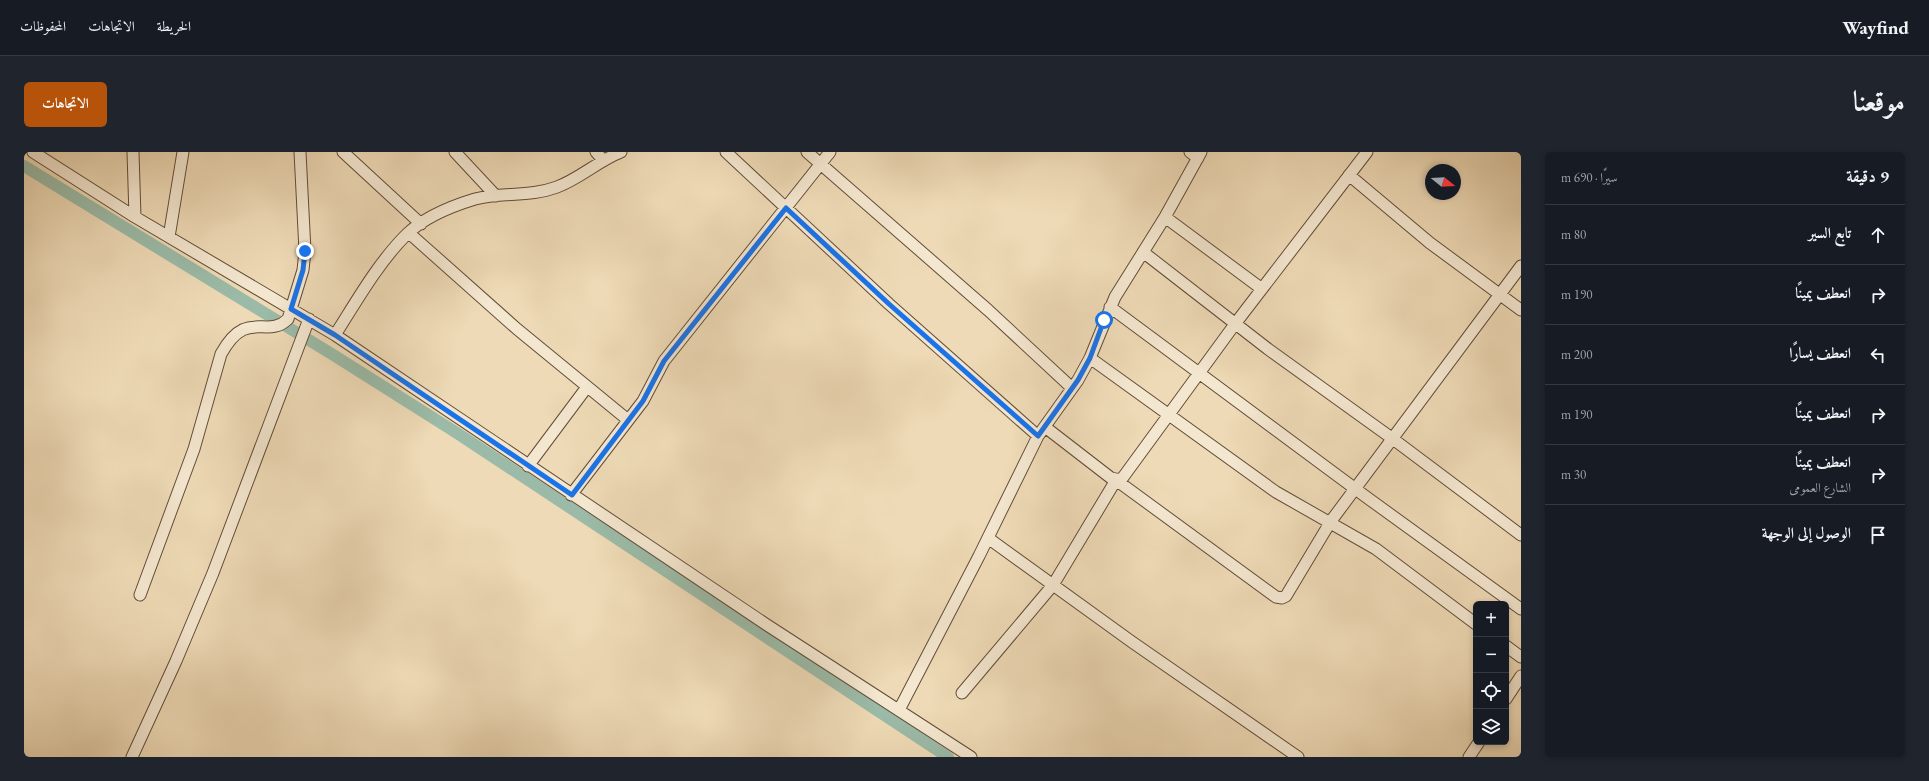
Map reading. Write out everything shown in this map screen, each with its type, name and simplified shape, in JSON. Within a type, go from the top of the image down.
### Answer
[{"type":"street","points":[[34,152],[135,217],[335,335],[767,625],[971,757]]},
{"type":"street","points":[[133,152],[135,217]]},
{"type":"street","points":[[169,237],[183,152]]},
{"type":"street","points":[[140,595],[194,449],[221,354],[227,342],[241,329],[249,327],[275,327],[283,324],[288,319],[303,270],[305,251],[300,152]]},
{"type":"street","points":[[343,152],[420,224]]},
{"type":"street","points":[[455,152],[476,172],[496,196]]},
{"type":"street","points":[[335,335],[369,283],[409,233],[420,224],[476,199],[541,192],[558,187],[600,156],[621,152]]},
{"type":"street","points":[[726,152],[889,304],[1038,436]]},
{"type":"street","points":[[807,152],[988,310],[1072,388]]},
{"type":"street","points":[[572,495],[650,389],[664,361],[822,165],[830,152]]},
{"type":"street","points":[[962,693],[1053,585],[1116,480],[1125,476],[1169,416],[1198,373],[1367,152]]},
{"type":"street","points":[[899,710],[988,538],[1038,436],[1072,388],[1090,358],[1110,307],[1166,217],[1197,154]]},
{"type":"street","points":[[1349,175],[1430,243],[1521,310]]},
{"type":"street","points":[[1166,217],[1262,289]]},
{"type":"street","points":[[409,233],[517,329],[628,420]]},
{"type":"street","points":[[1143,252],[1268,349],[1393,439],[1521,535]]},
{"type":"street","points":[[1045,427],[1276,597],[1282,598],[1286,596],[1331,522],[1521,266]]},
{"type":"street","points":[[1110,307],[1355,489],[1521,609]]},
{"type":"street","points":[[132,757],[176,661],[213,573],[309,320]]},
{"type":"street","points":[[1090,358],[1276,492],[1376,549],[1473,622]]},
{"type":"street","points":[[528,466],[587,387]]},
{"type":"street","points":[[988,538],[1132,642],[1298,757]]},
{"type":"street","points":[[1509,648],[1521,657]]},
{"type":"street","points":[[1509,694],[1521,676]]},
{"type":"street","points":[[1469,757],[1477,745]]},
{"type":"waterway","points":[[24,166],[335,356],[457,433],[948,757]]},
{"type":"route","points":[[305,251],[299,287],[291,309],[335,335],[572,495],[643,401],[664,361],[786,208],[889,304],[1038,436],[1078,380],[1090,358],[1104,320]]}]
